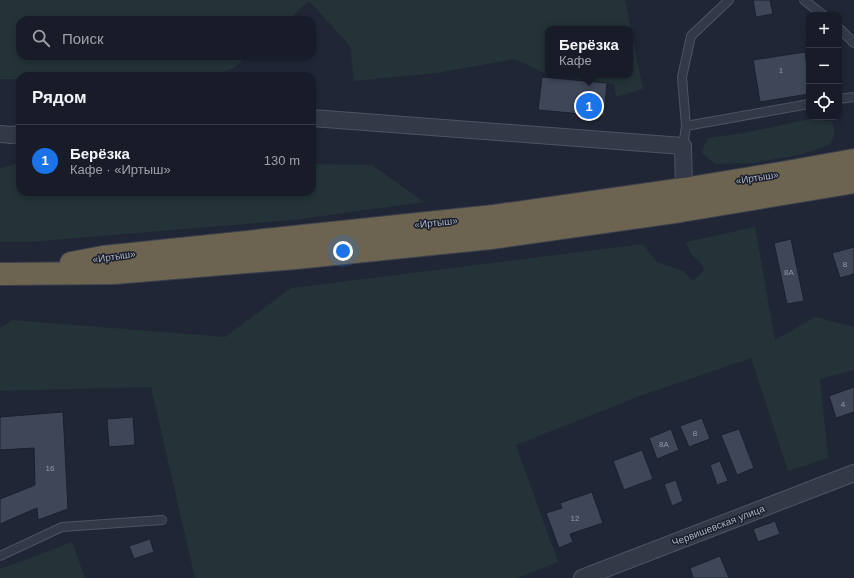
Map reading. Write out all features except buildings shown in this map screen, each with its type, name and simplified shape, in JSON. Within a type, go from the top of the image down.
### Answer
[{"type":"highway","name":"«Иртыш»","points":[[9,274],[103,257],[494,216],[684,189],[854,160]]},
{"type":"highway","name":"«Иртыш»","points":[[9,274],[114,272],[296,258],[491,238],[681,211],[854,182]]},
{"type":"street","points":[[316,118],[683,146],[684,189]]},
{"type":"street","points":[[0,134],[16,134]]},
{"type":"street","name":"Червишевская улица","points":[[582,578],[854,473]]},
{"type":"lane","points":[[683,146],[686,126],[682,77],[691,36],[729,0]]},
{"type":"lane","points":[[804,0],[819,12]]},
{"type":"lane","points":[[842,31],[854,42]]},
{"type":"lane","points":[[842,98],[854,96]]},
{"type":"lane","points":[[686,126],[806,105]]},
{"type":"lane","points":[[0,556],[62,527],[162,520]]},
{"type":"shaded area","points":[[0,0],[625,0],[630,26],[545,26],[545,74],[515,59],[437,73],[354,81],[350,46],[309,1],[292,16],[16,16],[16,60],[243,60],[234,68],[223,72],[16,72],[16,79],[0,79]]},
{"type":"shaded area","points":[[633,40],[643,89],[616,97],[614,84],[571,78],[633,78]]},
{"type":"shaded area","points":[[806,120],[832,121],[835,133],[830,145],[799,155],[754,163],[715,164],[701,152],[708,138],[744,133]]},
{"type":"shaded area","points":[[16,164],[16,196],[316,196],[316,164],[372,165],[424,202],[294,220],[28,242],[0,242],[0,168]]},
{"type":"shaded area","points":[[755,227],[775,340],[815,317],[854,327],[854,370],[820,379],[828,458],[788,471],[751,358],[637,397],[516,445],[558,562],[518,578],[195,578],[151,387],[0,391],[0,328],[13,320],[225,337],[291,288],[643,244],[657,262],[683,271],[693,281],[704,270],[701,263],[691,254],[686,242]]},
{"type":"shaded area","points":[[72,542],[85,578],[0,578],[0,569]]},
{"type":"place","name":"Берёзка","points":[[589,106]]}]
